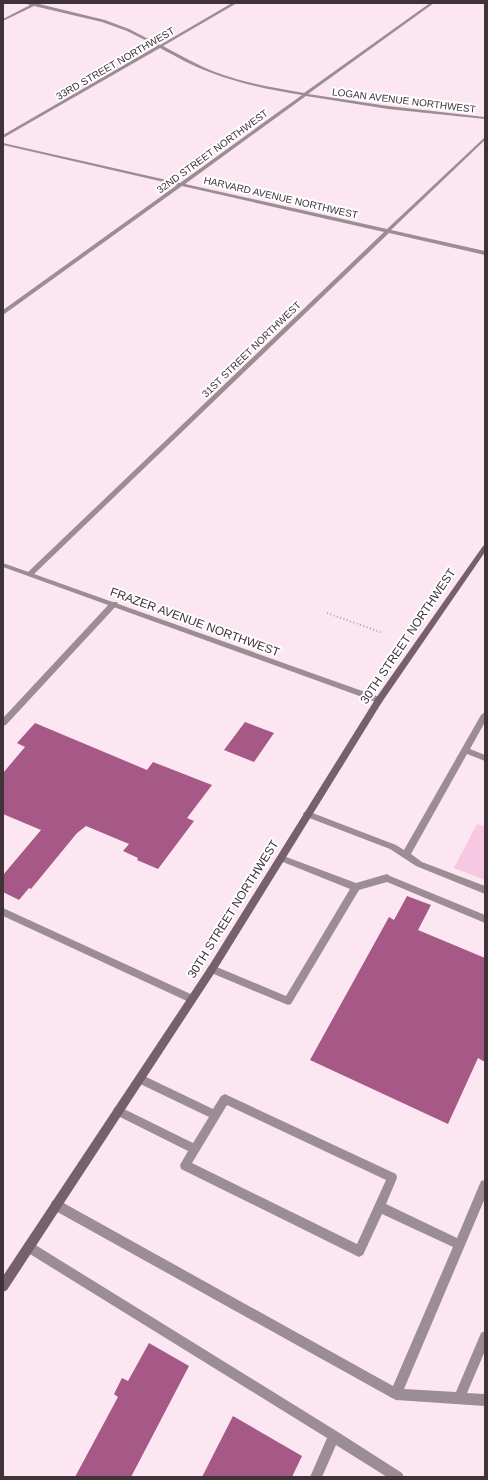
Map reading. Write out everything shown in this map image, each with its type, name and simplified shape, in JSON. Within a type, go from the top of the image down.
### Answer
[{"type":"main road","name":"30TH STREET NORTHWEST","points":[[3,1286],[212,969],[379,700],[485,547]]},
{"type":"street","name":"LOGAN AVENUE NORTHWEST","points":[[26,3],[36,4],[107,22],[127,30],[192,64],[226,78],[304,95],[395,109],[485,118]]},
{"type":"street","name":"33RD STREET NORTHWEST","points":[[3,137],[235,3]]},
{"type":"street","name":"32ND STREET NORTHWEST","points":[[3,313],[432,3]]},
{"type":"street","points":[[3,20],[36,4]]},
{"type":"street","name":"31ST STREET NORTHWEST","points":[[30,574],[485,138]]},
{"type":"street","name":"HARVARD AVENUE NORTHWEST","points":[[3,144],[485,253]]},
{"type":"street","name":"FRAZER AVENUE NORTHWEST","points":[[3,565],[379,700]]},
{"type":"street","points":[[3,723],[114,604]]},
{"type":"street","points":[[406,855],[485,715]]},
{"type":"street","points":[[465,750],[485,758]]},
{"type":"street","points":[[308,814],[393,847],[419,864],[485,890]]},
{"type":"street","points":[[281,858],[356,887],[387,878],[485,919]]},
{"type":"street","points":[[212,969],[288,1001],[356,887]]},
{"type":"street","points":[[3,912],[192,999]]},
{"type":"street","points":[[140,1079],[216,1115]]},
{"type":"street","points":[[225,1098],[392,1178],[380,1207],[358,1251],[186,1165],[216,1115],[225,1098]]},
{"type":"street","points":[[118,1112],[195,1149]]},
{"type":"street","points":[[396,1394],[485,1185]]},
{"type":"street","points":[[56,1205],[396,1394],[485,1400]]},
{"type":"street","points":[[380,1207],[460,1245]]},
{"type":"street","points":[[29,1247],[398,1477]]},
{"type":"street","points":[[459,1398],[485,1337]]},
{"type":"street","points":[[316,1477],[334,1436]]},
{"type":"path","points":[[327,613],[383,632]]},
{"type":"shaded area","points":[[477,824],[485,827],[485,880],[454,868]]},
{"type":"building","points":[[245,722],[274,733],[254,762],[224,750]]},
{"type":"building","points":[[35,723],[147,770],[153,762],[212,785],[187,818],[194,821],[158,869],[137,860],[138,858],[123,851],[129,844],[86,826],[77,833],[31,889],[29,888],[19,900],[3,892],[3,875],[41,830],[3,814],[3,773],[25,747],[17,743]]},
{"type":"building","points":[[407,896],[431,905],[418,930],[485,958],[485,1062],[478,1058],[448,1124],[310,1060],[389,917],[394,920]]},
{"type":"building","points":[[149,1343],[189,1366],[131,1477],[75,1477],[118,1397],[114,1394],[122,1378],[128,1381]]},
{"type":"building","points":[[233,1416],[302,1456],[292,1477],[202,1477]]}]
